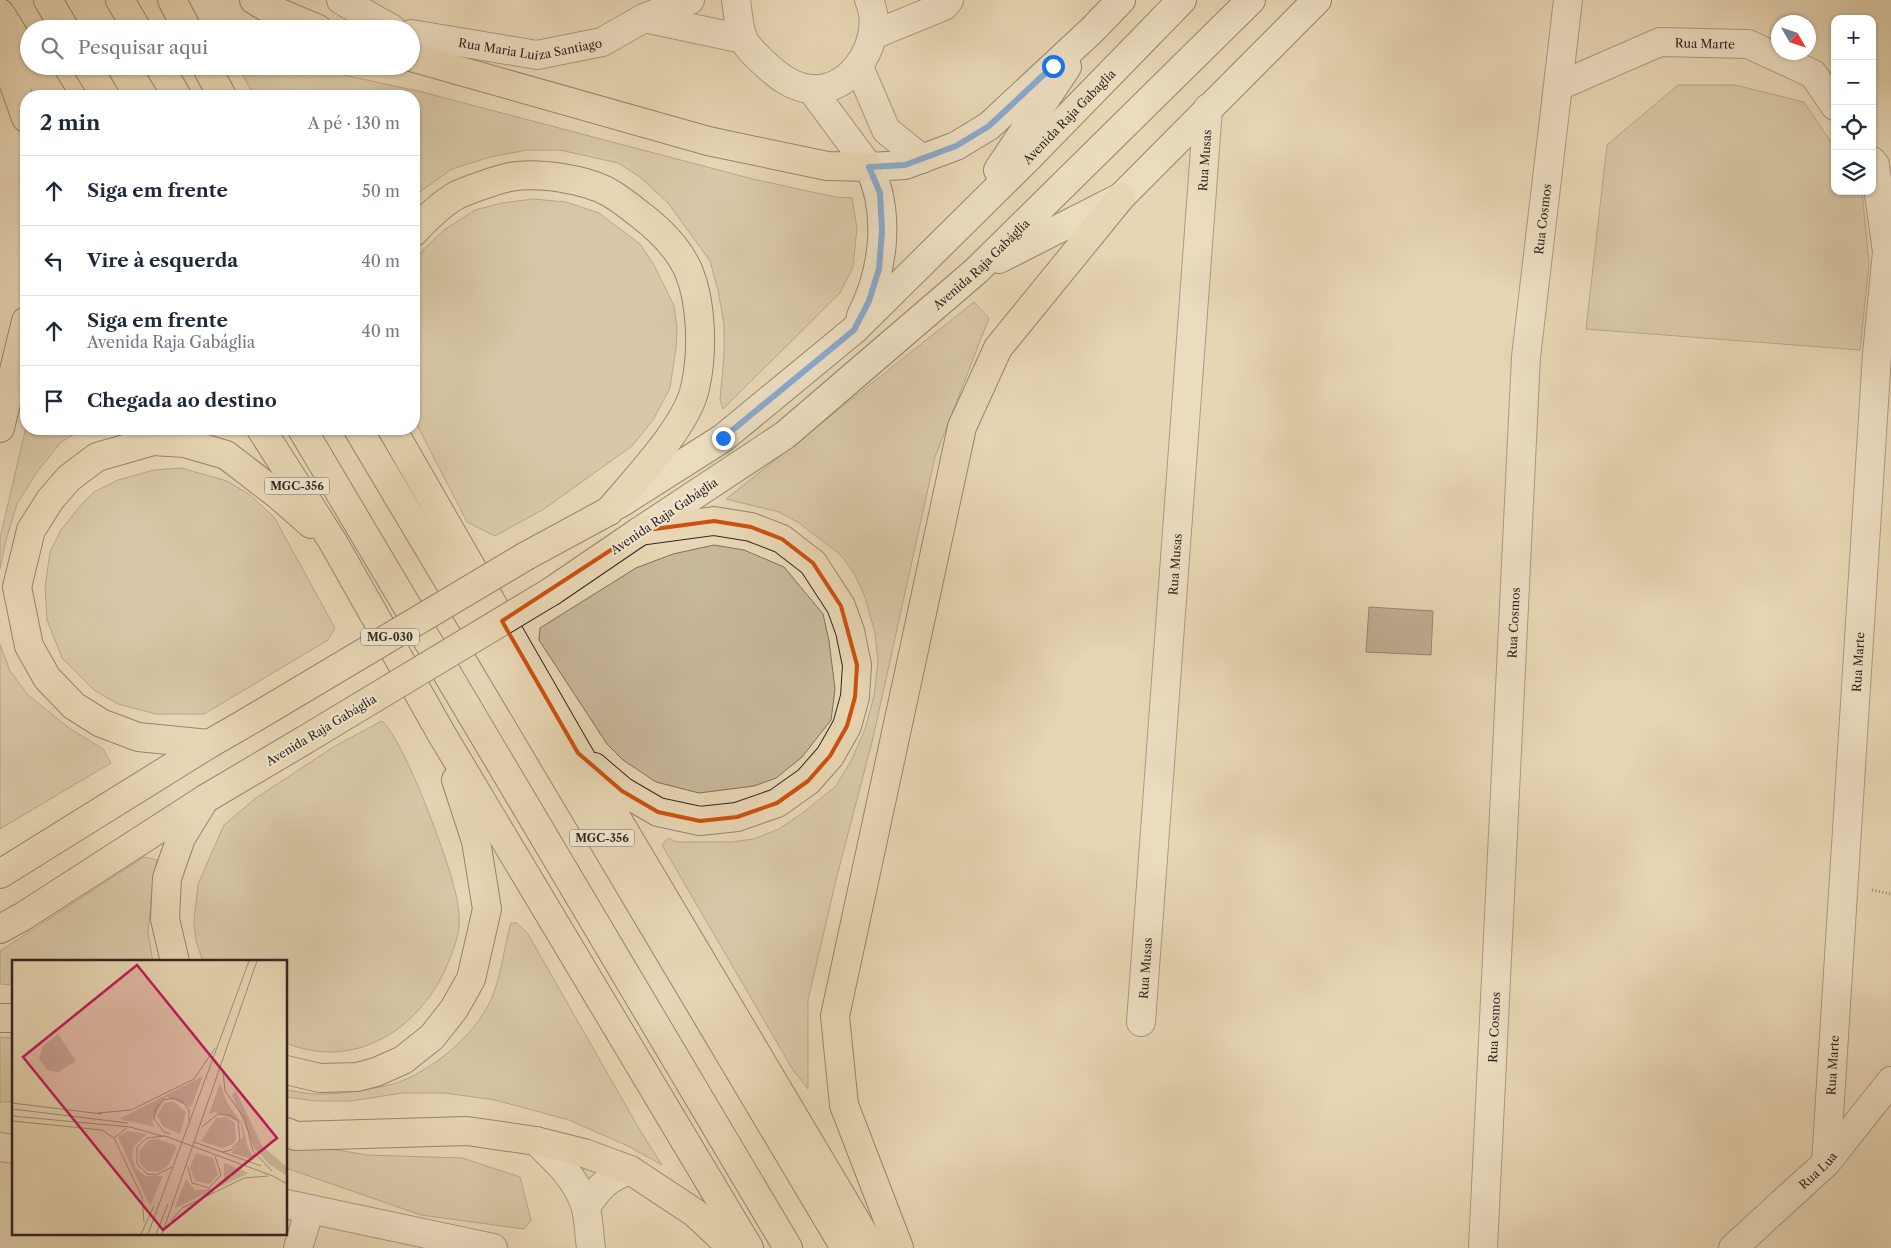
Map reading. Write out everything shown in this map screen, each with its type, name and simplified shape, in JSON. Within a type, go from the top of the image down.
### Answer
[{"type":"highway","points":[[48,0],[60,20]]},
{"type":"highway","points":[[120,0],[132,20]]},
{"type":"highway","points":[[172,0],[182,20]]},
{"type":"highway","points":[[254,0],[297,20]]},
{"type":"highway","points":[[0,13],[20,45]]},
{"type":"highway","points":[[0,45],[20,101]]},
{"type":"highway","points":[[420,59],[708,142],[827,166],[869,167]]},
{"type":"highway","points":[[39,75],[48,90]]},
{"type":"highway","points":[[92,75],[101,90]]},
{"type":"highway","points":[[164,75],[173,90]]},
{"type":"highway","points":[[211,75],[219,90]]},
{"type":"highway","points":[[420,227],[457,196],[510,177],[539,176],[574,179],[609,192],[655,226],[673,248],[688,272],[698,306],[700,346],[695,388],[684,416],[656,454],[609,510]]},
{"type":"highway","points":[[898,1248],[844,1104],[835,1016],[962,427],[998,348],[1121,197]]},
{"type":"highway","points":[[0,428],[20,346]]},
{"type":"highway","name":"MGC-356","points":[[265,435],[333,542],[441,733],[749,1248]]},
{"type":"highway","name":"MGC-356","points":[[306,435],[788,1248]]},
{"type":"highway","name":"MGC-356","points":[[362,435],[845,1248]]},
{"type":"highway","name":"MGC-356","points":[[395,435],[578,753],[872,1248]]},
{"type":"highway","points":[[210,744],[138,737],[101,723],[74,706],[47,678],[28,646],[17,587],[31,530],[50,500],[69,478],[97,457],[153,441],[186,443],[226,454],[333,542]]},
{"type":"highway","name":"MG-030","points":[[0,874],[210,744],[526,556],[609,510]]},
{"type":"highway","points":[[578,753],[622,791],[658,812],[700,821],[737,817],[777,803],[808,781],[830,756],[847,726],[855,697],[857,665],[850,631],[840,606],[813,564],[782,539],[751,527],[714,521],[640,531]]},
{"type":"highway","name":"Avenida Raja Gabáglia","points":[[0,929],[22,918],[205,799],[552,592],[640,531]]},
{"type":"highway","points":[[288,1070],[320,1078],[357,1076],[376,1072],[403,1060],[432,1037],[454,1009],[472,979],[487,909],[476,841],[441,733]]},
{"type":"highway","points":[[175,960],[165,919],[167,878],[181,838],[205,799]]},
{"type":"highway","points":[[288,1133],[296,1136],[467,1131],[536,1142],[584,1153],[630,1170],[695,1213],[732,1248]]},
{"type":"street","points":[[341,0],[376,20]]},
{"type":"street","name":"Rua Maria Luiza Santiago","points":[[420,35],[537,54],[602,42],[644,18],[690,0]]},
{"type":"street","points":[[736,0],[743,39],[776,75],[791,84],[811,89],[828,88],[859,67],[867,53],[872,14],[938,7]]},
{"type":"street","points":[[869,167],[905,165],[956,146],[989,126],[1092,30],[1121,0]]},
{"type":"street","name":"Avenida Raja Gabaglia","points":[[954,231],[1182,0]]},
{"type":"street","name":"Avenida Raja Gabáglia","points":[[640,531],[786,436],[976,271],[1251,0]]},
{"type":"street","points":[[976,271],[1121,197],[1317,0]]},
{"type":"street","name":"Rua Cosmos","points":[[1484,1248],[1526,358],[1568,0]]},
{"type":"street","points":[[644,18],[743,39]]},
{"type":"street","points":[[609,510],[723,438],[854,330],[954,231],[1010,153],[1092,30]]},
{"type":"street","name":"Rua Marte","points":[[1559,86],[1660,42],[1748,44],[1813,74],[1834,105]]},
{"type":"street","points":[[859,67],[886,130],[922,159]]},
{"type":"street","points":[[811,89],[869,167],[880,193],[882,231],[879,269],[869,301],[854,330]]},
{"type":"street","name":"Rua Musas","points":[[1141,1022],[1208,108]]},
{"type":"street","name":"Rua Marte","points":[[1826,1163],[1877,354],[1887,252],[1876,172]]},
{"type":"street","name":"Rua Lua","points":[[1733,1248],[1826,1163],[1891,1081]]},
{"type":"street","points":[[536,1142],[563,1166],[575,1183],[586,1207],[590,1248]]},
{"type":"street","points":[[586,1207],[598,1188],[613,1176],[630,1170]]},
{"type":"street","points":[[298,1248],[298,1207],[492,1248]]},
{"type":"highlighted area","points":[[714,521],[751,527],[782,539],[813,563],[841,606],[857,665],[855,697],[847,726],[830,756],[808,781],[777,803],[737,817],[700,821],[658,812],[622,791],[578,753],[502,621],[640,531]]},
{"type":"shaded area","points":[[243,75],[344,75],[413,90],[251,90]]},
{"type":"shaded area","points":[[1678,85],[1735,85],[1804,102],[1831,142],[1831,195],[1862,195],[1869,264],[1860,350],[1586,329],[1607,145]]},
{"type":"shaded area","points":[[420,92],[753,179],[835,197],[852,198],[857,228],[853,267],[840,293],[723,409],[720,400],[724,355],[724,324],[718,290],[710,261],[668,203],[640,177],[618,163],[560,150],[527,150],[490,157],[452,169],[420,192]]},
{"type":"shaded area","points":[[533,199],[566,202],[599,213],[640,244],[654,265],[674,306],[677,328],[670,388],[653,420],[632,446],[544,509],[495,536],[467,522],[420,431],[420,255],[444,230],[475,210],[502,203]]},
{"type":"shaded area","points":[[974,302],[989,318],[935,457],[873,738],[836,880],[808,1000],[808,1089],[793,1070],[662,845],[668,838],[677,842],[730,842],[754,839],[779,829],[836,786],[852,759],[865,729],[874,696],[878,662],[875,633],[865,597],[855,575],[841,555],[799,523],[779,512],[726,499]]},
{"type":"shaded area","points":[[24,435],[73,435],[60,443],[37,472],[17,504],[6,540],[0,569],[0,538]]},
{"type":"shaded area","points":[[181,468],[227,481],[250,495],[274,517],[335,628],[328,640],[204,714],[156,714],[118,704],[94,690],[62,658],[47,620],[45,587],[50,552],[61,530],[94,492],[118,480],[154,470]]},
{"type":"shaded area","points":[[714,545],[744,550],[784,567],[823,614],[829,641],[835,689],[831,720],[802,757],[776,778],[754,786],[699,793],[656,782],[623,760],[607,744],[539,640],[540,628],[636,568],[673,554]]},
{"type":"shaded area","points":[[0,644],[10,671],[28,695],[69,728],[103,749],[111,763],[0,829]]},
{"type":"shaded area","points":[[382,721],[391,732],[413,775],[435,828],[451,875],[459,914],[458,933],[446,968],[434,990],[419,1010],[401,1026],[381,1039],[359,1048],[336,1052],[311,1050],[288,1044],[288,960],[202,960],[196,941],[194,922],[198,884],[224,825],[256,798],[335,746]]},
{"type":"shaded area","points":[[144,857],[157,860],[148,932],[153,960],[12,960],[12,985],[0,984],[0,951]]},
{"type":"shaded area","points":[[511,923],[517,923],[528,934],[641,1132],[662,1165],[628,1146],[569,1120],[495,1100],[445,1093],[402,1093],[351,1101],[315,1101],[288,1097],[288,1090],[308,1094],[335,1093],[394,1084],[414,1076],[458,1044],[476,1024],[489,1004],[497,982]]},
{"type":"shaded area","points":[[0,1037],[12,1038],[12,1102],[0,1102]]},
{"type":"shaded area","points":[[288,1141],[367,1155],[462,1158],[520,1177],[531,1220],[524,1229],[421,1215],[288,1169]]},
{"type":"building","points":[[1369,607],[1433,611],[1431,655],[1366,652]]},
{"type":"route","points":[[723,438],[854,330],[869,301],[879,269],[882,231],[880,193],[869,167],[905,165],[956,146],[989,126],[1053,66]]}]
